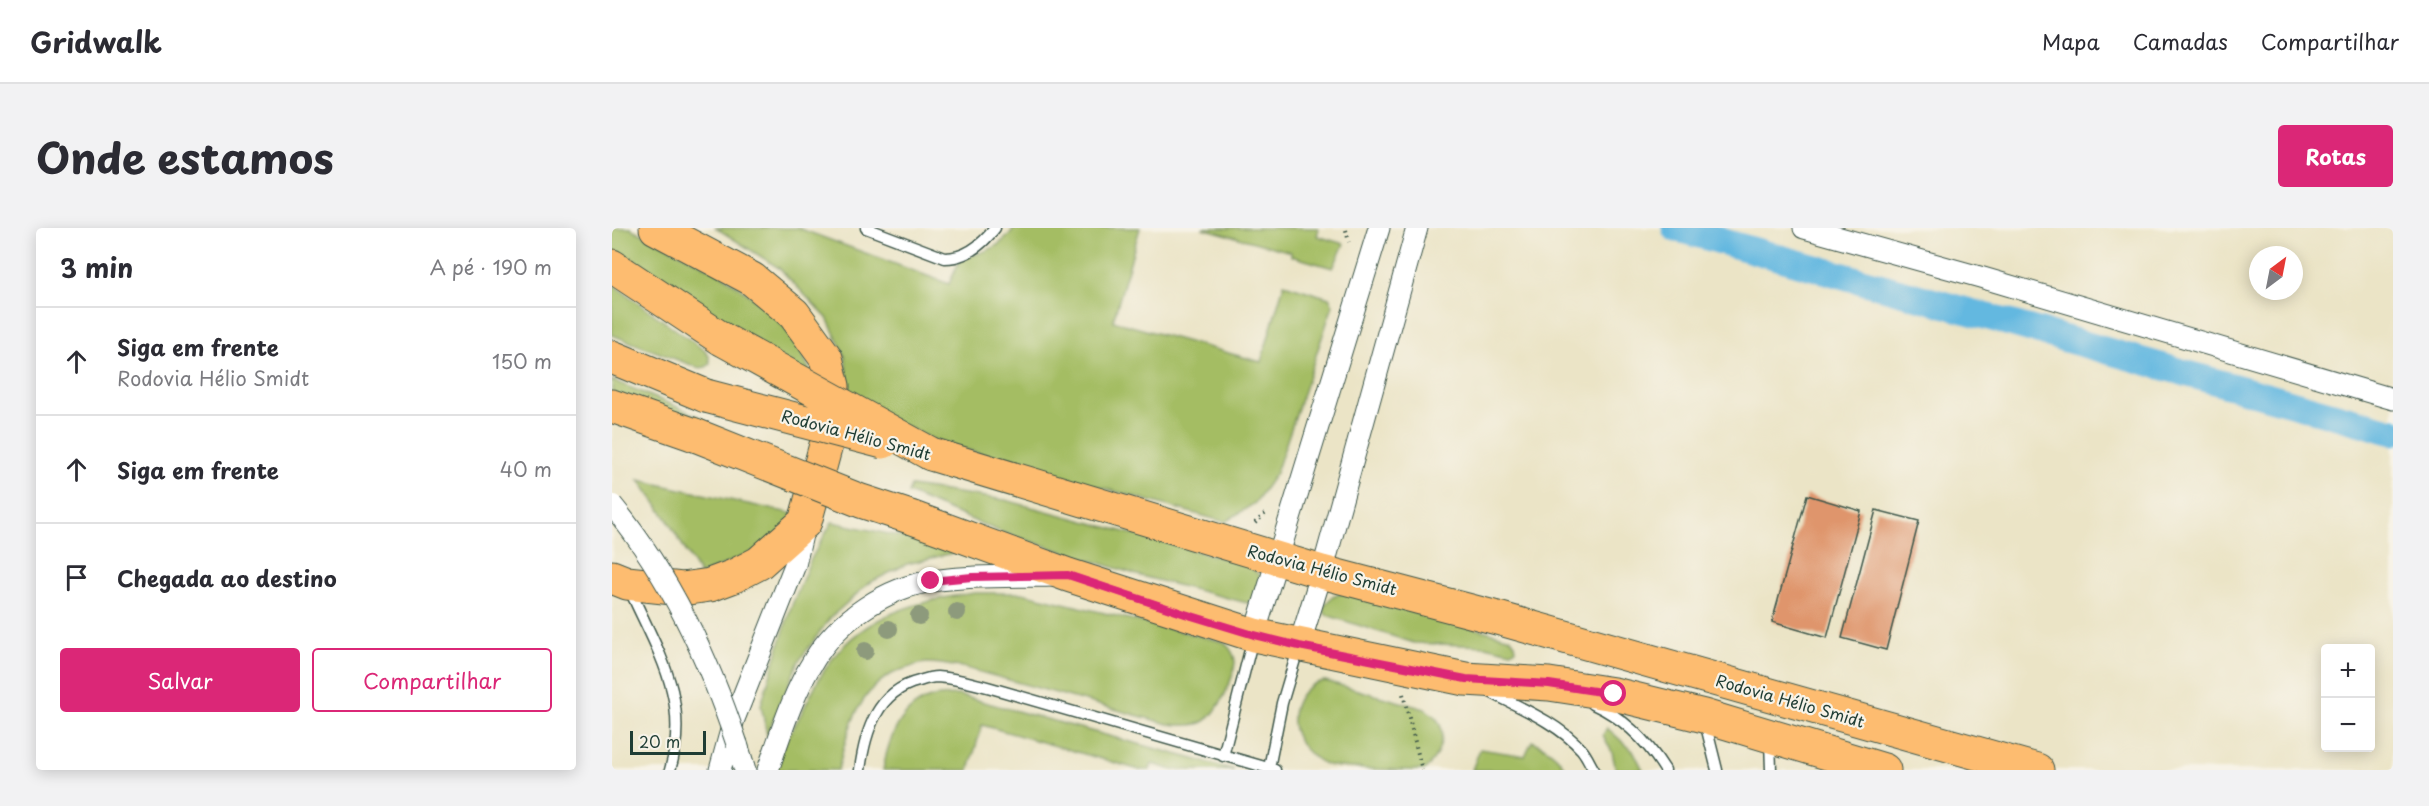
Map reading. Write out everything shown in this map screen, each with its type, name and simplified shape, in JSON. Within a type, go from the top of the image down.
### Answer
[{"type":"main road","points":[[619,580],[682,589],[710,585],[734,576],[759,562],[805,522],[829,434],[833,386],[826,358],[794,314],[752,279],[656,228]]},
{"type":"main road","points":[[612,266],[722,339],[931,454]]},
{"type":"main road","name":"Rodovia Hélio Smidt","points":[[612,357],[706,396],[931,454],[1322,572],[1524,625],[1989,764],[2037,770]]},
{"type":"main road","points":[[612,406],[695,435],[861,501],[1068,575],[1254,635],[1466,679],[1549,684],[1614,694],[1704,716],[1884,770]]},
{"type":"street","points":[[1254,635],[1379,228]]},
{"type":"street","points":[[1299,646],[1322,572],[1417,228]]},
{"type":"street","points":[[1804,228],[1980,277],[2393,399]]},
{"type":"street","points":[[612,505],[657,566],[691,627],[720,692],[746,770]]},
{"type":"street","points":[[720,770],[734,719],[795,565],[805,522]]},
{"type":"street","points":[[768,770],[786,719],[814,659],[839,629],[865,608],[900,589],[931,581],[972,577],[1068,575]]},
{"type":"lane","points":[[866,228],[945,258],[969,253],[995,228]]},
{"type":"lane","points":[[619,580],[664,666],[675,696],[676,748],[670,770]]},
{"type":"lane","points":[[1223,756],[1254,635]]},
{"type":"lane","points":[[860,770],[864,742],[870,726],[888,697],[907,684],[934,677],[991,688],[1272,769],[1282,702],[1299,646]]},
{"type":"lane","points":[[1466,679],[1537,716],[1558,730],[1582,750],[1594,770]]},
{"type":"lane","points":[[1549,684],[1606,710],[1630,727],[1652,749],[1665,770]]},
{"type":"lane","points":[[1704,716],[1717,770]]},
{"type":"lane","points":[[1770,735],[1771,770]]},
{"type":"path","points":[[1387,663],[1381,687],[1403,693],[1422,770]]},
{"type":"green space","points":[[612,228],[630,228],[721,274],[774,314],[797,343],[814,380],[612,251]]},
{"type":"green space","points":[[716,228],[798,228],[949,284],[960,259],[984,252],[997,245],[1014,228],[1140,228],[1113,321],[1261,362],[1284,284],[1329,298],[1333,305],[1276,473],[1255,503],[1225,522],[935,441],[850,399],[845,356],[827,318],[779,268]]},
{"type":"green space","points":[[1202,228],[1319,228],[1317,236],[1344,244],[1333,268],[1291,256],[1291,252]]},
{"type":"green space","points":[[612,284],[704,350],[709,356],[710,364],[699,368],[612,335]]},
{"type":"green space","points":[[612,380],[701,417],[699,422],[612,394]]},
{"type":"green space","points":[[639,480],[794,514],[776,542],[700,575],[667,519]]},
{"type":"green space","points":[[911,486],[1005,500],[1249,565],[1262,578],[1256,598],[1247,603],[1141,576],[1001,532],[908,493]]},
{"type":"green space","points":[[832,522],[965,550],[907,564],[869,583],[830,618],[799,661],[767,735],[761,705],[790,610],[810,561]]},
{"type":"green space","points":[[974,593],[1022,593],[1224,642],[1232,651],[1235,659],[1232,677],[1225,694],[1210,717],[1201,723],[1182,725],[1168,724],[962,667],[933,663],[921,664],[891,674],[867,695],[846,738],[838,770],[773,770],[782,748],[821,676],[837,652],[853,637],[870,625],[909,607]]},
{"type":"green space","points":[[1344,593],[1511,638],[1516,649],[1511,652],[1486,646],[1414,643],[1326,615],[1323,608],[1327,602],[1334,596]]},
{"type":"green space","points":[[1325,681],[1425,709],[1436,718],[1442,731],[1440,746],[1434,759],[1424,770],[1349,768],[1327,765],[1318,760],[1306,750],[1297,737],[1293,719],[1297,701],[1302,694],[1308,687]]},
{"type":"green space","points":[[958,695],[1234,770],[1173,770],[1152,764],[1150,770],[1140,770],[982,725],[969,770],[883,770],[888,747],[898,725],[913,708],[934,697]]},
{"type":"green space","points":[[1607,728],[1634,752],[1643,770],[1616,770],[1612,752],[1603,735]]},
{"type":"green space","points":[[1532,741],[1556,756],[1565,770],[1472,770],[1480,749],[1525,756]]},
{"type":"building","points":[[1807,495],[1861,511],[1827,638],[1772,622]]},
{"type":"building","points":[[1876,510],[1919,521],[1886,650],[1842,638]]},
{"type":"waterway","points":[[1675,228],[2393,432]]},
{"type":"route","points":[[931,581],[972,577],[1068,575],[1185,614],[1299,646],[1466,679],[1549,684],[1614,694]]}]
